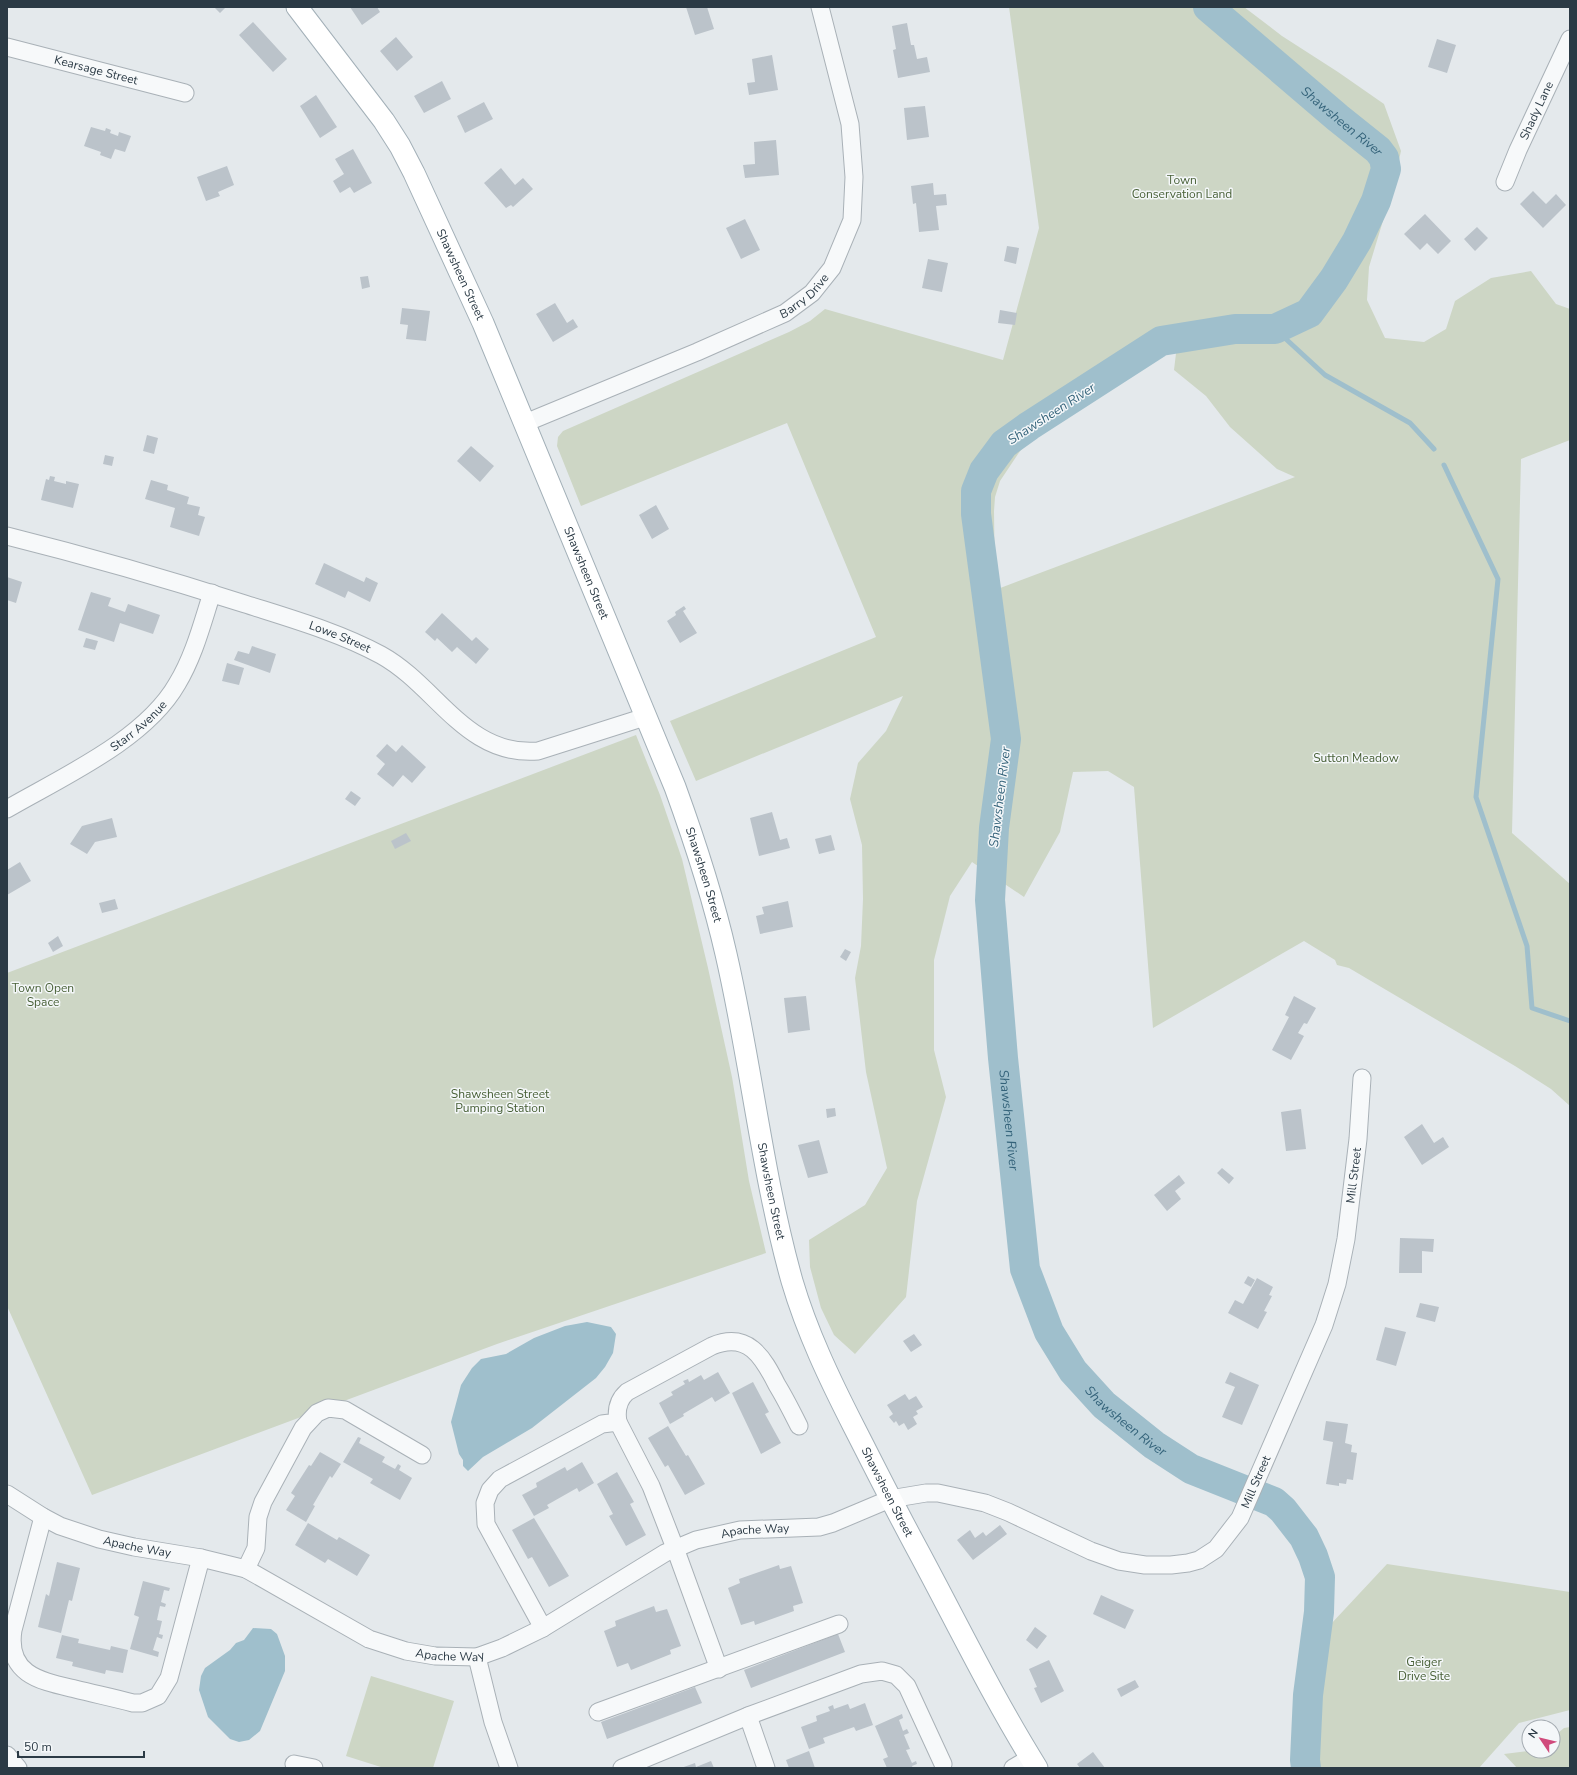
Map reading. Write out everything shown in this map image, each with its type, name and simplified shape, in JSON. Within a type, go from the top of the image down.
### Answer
[{"type":"main road","name":"Shawsheen Street","points":[[297,7],[329,47],[400,146],[461,273],[525,423],[675,787],[696,844],[714,905],[740,1024],[778,1227],[793,1283],[809,1331],[830,1379],[890,1499],[1027,1765]]},
{"type":"street","name":"Barry Drive","points":[[525,423],[697,352],[785,313],[812,293],[832,268],[852,220],[854,177],[850,124],[820,7]]},
{"type":"street","name":"Shady Lane","points":[[1505,182],[1523,138],[1570,39]]},
{"type":"street","name":"Kearsage Street","points":[[7,47],[185,93]]},
{"type":"street","name":"Lowe Street","points":[[7,536],[137,570],[326,630],[382,656],[410,675],[471,732],[497,746],[514,751],[538,751],[645,717]]},
{"type":"street","name":"Starr Avenue","points":[[7,809],[110,749],[139,728],[158,710],[177,685],[185,670],[212,593]]},
{"type":"street","name":"Mill Street","points":[[890,1499],[926,1493],[938,1493],[985,1503],[1008,1512],[1091,1552],[1132,1564],[1159,1566],[1188,1563],[1208,1555],[1224,1540],[1246,1508],[1314,1349],[1337,1284],[1346,1238],[1354,1173],[1362,1078]]},
{"type":"street","points":[[719,1669],[651,1486],[618,1422],[617,1410],[622,1398],[627,1392],[712,1346],[732,1342],[746,1344],[762,1357],[799,1426]]},
{"type":"street","points":[[246,1570],[256,1548],[258,1517],[263,1502],[303,1428],[317,1413],[328,1408],[345,1410],[422,1455]]},
{"type":"street","points":[[543,1628],[486,1524],[484,1510],[487,1496],[495,1484],[505,1475],[602,1424],[618,1422]]},
{"type":"street","name":"Apache Way","points":[[7,1494],[60,1526],[134,1547],[201,1558],[246,1570],[349,1629],[381,1644],[434,1656],[477,1657],[502,1648],[543,1628],[675,1548],[715,1535],[740,1530],[819,1527],[833,1523],[890,1499]]},
{"type":"street","points":[[43,1517],[13,1630],[12,1645],[16,1660],[25,1672],[45,1682],[133,1703],[142,1703],[158,1696],[169,1678],[176,1659],[201,1558]]},
{"type":"street","points":[[598,1712],[839,1624]]},
{"type":"street","points":[[477,1657],[493,1722],[509,1768]]},
{"type":"street","points":[[622,1768],[748,1716],[861,1674],[873,1671],[888,1672],[896,1675],[907,1686],[943,1764]]},
{"type":"street","points":[[748,1716],[766,1768]]},
{"type":"street","points":[[7,1755],[18,1768]]},
{"type":"street","points":[[294,1764],[314,1768]]},
{"type":"green space","points":[[1009,7],[1244,7],[1282,36],[1384,104],[1401,151],[1392,191],[1369,267],[1367,300],[1385,338],[1424,342],[1446,329],[1455,301],[1491,278],[1531,271],[1556,304],[1570,309],[1570,440],[1521,459],[1512,833],[1570,884],[1570,1106],[1551,1089],[1515,1066],[1349,968],[1337,965],[1335,960],[1304,941],[1153,1028],[1134,787],[1108,771],[1073,772],[1060,832],[1024,897],[972,862],[950,896],[934,960],[934,1050],[946,1097],[917,1201],[906,1297],[855,1354],[834,1335],[821,1308],[810,1267],[809,1240],[865,1205],[887,1168],[866,1072],[855,978],[861,946],[863,899],[862,845],[850,799],[858,763],[886,731],[903,696],[696,781],[670,721],[876,637],[787,423],[581,506],[557,446],[558,437],[563,431],[789,332],[810,321],[825,309],[1003,360],[1039,228]],"holes":[[[1178,337],[1174,370],[1206,396],[1230,427],[1277,469],[1295,477],[995,590],[995,497],[1000,481],[1046,416],[1069,404],[1140,348],[1158,340]]]},
{"type":"green space","name":"Shawsheen Street Pumping Station","points":[[636,735],[660,795],[682,859],[732,1077],[749,1181],[766,1253],[497,1344],[92,1495],[7,1306],[7,973]]},
{"type":"green space","name":"Geiger Drive Site","points":[[1387,1564],[1570,1592],[1570,1710],[1535,1719],[1521,1719],[1521,1722],[1479,1768],[1309,1768],[1306,1734],[1316,1640]]},
{"type":"green space","points":[[371,1676],[454,1701],[433,1768],[384,1768],[346,1756]]},
{"type":"green space","points":[[1570,1727],[1570,1768],[1517,1768],[1504,1754],[1521,1752],[1521,1759],[1561,1759],[1561,1730],[1564,1728]]},
{"type":"water","points":[[587,1322],[611,1327],[616,1334],[613,1353],[605,1367],[596,1378],[532,1428],[483,1457],[468,1471],[463,1466],[463,1460],[459,1454],[451,1422],[461,1385],[472,1368],[481,1359],[506,1354],[534,1338],[565,1326]]},
{"type":"water","points":[[253,1628],[271,1629],[277,1634],[285,1656],[285,1671],[260,1731],[249,1740],[239,1742],[230,1739],[208,1717],[199,1690],[201,1676],[205,1668],[230,1650],[236,1643],[244,1640]]},
{"type":"building","points":[[214,7],[226,7],[220,13]]},
{"type":"building","points":[[350,7],[377,7],[380,12],[362,25]]},
{"type":"building","points":[[686,7],[707,7],[714,29],[695,35]]},
{"type":"building","points":[[253,22],[287,59],[273,72],[239,35]]},
{"type":"building","points":[[907,23],[911,45],[914,45],[917,59],[927,57],[930,72],[898,78],[893,50],[896,49],[892,26]]},
{"type":"building","points":[[396,37],[413,57],[397,71],[380,51]]},
{"type":"building","points":[[1437,39],[1456,45],[1447,73],[1428,67]]},
{"type":"building","points":[[772,55],[778,90],[749,95],[747,83],[755,82],[752,59]]},
{"type":"building","points":[[442,81],[451,99],[424,113],[414,96]]},
{"type":"building","points":[[316,95],[337,127],[320,138],[300,106]]},
{"type":"building","points":[[484,102],[493,119],[465,133],[457,116]]},
{"type":"building","points":[[925,106],[929,137],[907,140],[904,108]]},
{"type":"building","points":[[91,127],[105,131],[106,128],[111,130],[110,133],[118,136],[119,132],[131,136],[125,152],[115,149],[111,159],[100,155],[101,152],[84,146]]},
{"type":"building","points":[[776,140],[779,175],[745,178],[743,165],[755,164],[754,142]]},
{"type":"building","points":[[353,149],[372,183],[354,193],[350,187],[340,193],[333,181],[344,174],[335,159]]},
{"type":"building","points":[[227,166],[234,185],[218,192],[220,196],[206,201],[197,177]]},
{"type":"building","points":[[501,168],[515,185],[523,178],[533,189],[513,207],[511,205],[506,208],[484,183]]},
{"type":"building","points":[[933,183],[934,195],[946,194],[947,205],[936,206],[939,230],[919,232],[916,203],[913,204],[911,186]]},
{"type":"building","points":[[1533,191],[1546,204],[1556,194],[1566,205],[1543,228],[1520,204]]},
{"type":"building","points":[[1425,214],[1451,241],[1438,254],[1427,243],[1420,250],[1404,234]]},
{"type":"building","points":[[745,219],[760,250],[741,259],[726,228]]},
{"type":"building","points":[[1477,227],[1488,238],[1475,251],[1464,239]]},
{"type":"building","points":[[1007,246],[1019,248],[1016,264],[1004,261]]},
{"type":"building","points":[[928,259],[948,263],[942,292],[922,288]]},
{"type":"building","points":[[368,276],[370,287],[362,289],[360,277]]},
{"type":"building","points":[[555,303],[567,323],[573,319],[578,327],[553,342],[536,314]]},
{"type":"building","points":[[402,308],[430,311],[426,341],[406,339],[408,325],[400,324]]},
{"type":"building","points":[[1000,310],[1017,313],[1015,325],[998,323]]},
{"type":"building","points":[[147,435],[158,438],[154,454],[143,451]]},
{"type":"building","points":[[471,446],[494,466],[480,482],[457,461]]},
{"type":"building","points":[[105,455],[114,457],[112,466],[103,464]]},
{"type":"building","points":[[50,476],[55,477],[54,481],[66,484],[66,481],[79,484],[73,508],[41,500],[46,479],[49,480]]},
{"type":"building","points":[[151,480],[168,485],[167,490],[189,497],[187,504],[200,507],[198,515],[205,517],[199,536],[170,527],[175,508],[145,499]]},
{"type":"building","points":[[656,505],[669,529],[652,539],[639,515]]},
{"type":"building","points":[[324,563],[364,582],[366,577],[378,583],[370,602],[348,591],[345,598],[315,584]]},
{"type":"building","points":[[7,577],[22,582],[16,603],[7,600]]},
{"type":"building","points":[[91,592],[111,598],[108,606],[125,612],[128,604],[160,615],[153,634],[120,623],[114,642],[78,630]]},
{"type":"building","points":[[684,606],[686,609],[683,611],[697,633],[680,643],[667,621],[676,615],[675,612]]},
{"type":"building","points":[[442,613],[472,641],[476,637],[489,649],[476,664],[457,647],[452,652],[437,638],[435,641],[425,632]]},
{"type":"building","points":[[86,638],[98,641],[95,650],[83,647]]},
{"type":"building","points":[[252,646],[276,654],[270,673],[234,660],[238,651],[249,654]]},
{"type":"building","points":[[227,663],[244,668],[239,685],[222,681]]},
{"type":"building","points":[[387,744],[396,752],[402,745],[426,767],[412,783],[403,775],[393,787],[377,774],[385,764],[376,756]]},
{"type":"building","points":[[351,791],[361,798],[355,806],[345,799]]},
{"type":"building","points":[[772,812],[780,840],[787,838],[790,848],[759,856],[750,818]]},
{"type":"building","points":[[112,818],[117,837],[95,842],[87,854],[70,844],[82,826]]},
{"type":"building","points":[[406,833],[411,841],[395,849],[391,841]]},
{"type":"building","points":[[831,835],[835,850],[819,854],[815,839]]},
{"type":"building","points":[[20,862],[31,881],[7,895],[7,870]]},
{"type":"building","points":[[115,899],[118,909],[102,913],[99,903]]},
{"type":"building","points":[[788,901],[793,927],[760,934],[756,916],[764,914],[762,907]]},
{"type":"building","points":[[58,936],[63,946],[53,952],[48,943]]},
{"type":"building","points":[[845,949],[851,952],[846,961],[840,957]]},
{"type":"building","points":[[806,996],[810,1030],[788,1033],[784,998]]},
{"type":"building","points":[[1294,996],[1316,1008],[1307,1024],[1304,1023],[1298,1033],[1304,1036],[1291,1060],[1272,1050],[1289,1017],[1285,1015]]},
{"type":"building","points":[[835,1108],[836,1116],[827,1118],[826,1109]]},
{"type":"building","points":[[1301,1109],[1306,1149],[1286,1151],[1281,1112]]},
{"type":"building","points":[[1422,1124],[1434,1143],[1443,1137],[1449,1147],[1422,1165],[1404,1137]]},
{"type":"building","points":[[819,1140],[828,1173],[808,1178],[798,1145]]},
{"type":"building","points":[[1222,1168],[1234,1178],[1229,1184],[1217,1173]]},
{"type":"building","points":[[1179,1175],[1185,1183],[1175,1191],[1181,1199],[1167,1211],[1154,1195]]},
{"type":"building","points":[[1400,1238],[1434,1239],[1433,1252],[1422,1251],[1422,1273],[1399,1273]]},
{"type":"building","points":[[1248,1276],[1255,1280],[1251,1287],[1244,1283]]},
{"type":"building","points":[[1257,1278],[1273,1287],[1269,1295],[1272,1296],[1264,1311],[1267,1312],[1258,1329],[1228,1313],[1235,1300],[1243,1304]]},
{"type":"building","points":[[1420,1303],[1439,1307],[1435,1322],[1416,1317]]},
{"type":"building","points":[[1385,1327],[1406,1332],[1396,1366],[1376,1360]]},
{"type":"building","points":[[914,1334],[922,1345],[911,1352],[903,1341]]},
{"type":"building","points":[[718,1372],[730,1393],[715,1402],[712,1397],[683,1414],[684,1416],[670,1424],[659,1403],[673,1395],[671,1392],[685,1384],[683,1381],[688,1379],[689,1382],[701,1375],[704,1380]]},
{"type":"building","points":[[1230,1372],[1259,1385],[1242,1425],[1222,1417],[1235,1387],[1225,1383]]},
{"type":"building","points":[[753,1382],[769,1412],[765,1414],[781,1443],[761,1454],[732,1393]]},
{"type":"building","points":[[905,1394],[909,1400],[916,1396],[923,1407],[916,1411],[918,1414],[913,1417],[917,1424],[908,1430],[904,1423],[899,1426],[896,1421],[894,1423],[889,1417],[893,1414],[887,1405]]},
{"type":"building","points":[[1326,1421],[1348,1424],[1345,1443],[1352,1445],[1351,1452],[1357,1453],[1353,1480],[1347,1479],[1346,1484],[1339,1483],[1339,1486],[1326,1484],[1333,1442],[1323,1440]]},
{"type":"building","points":[[668,1426],[686,1456],[688,1455],[705,1484],[685,1495],[668,1465],[665,1467],[648,1438]]},
{"type":"building","points":[[358,1437],[361,1438],[359,1443],[385,1457],[382,1462],[395,1469],[398,1464],[401,1466],[399,1470],[412,1478],[400,1500],[370,1483],[373,1479],[343,1462]]},
{"type":"building","points":[[320,1452],[341,1464],[332,1478],[330,1476],[313,1505],[315,1506],[306,1522],[286,1510],[295,1496],[291,1493],[309,1465],[311,1466]]},
{"type":"building","points":[[582,1462],[594,1483],[579,1492],[577,1488],[547,1505],[549,1508],[534,1516],[522,1495],[537,1487],[536,1483],[565,1467],[567,1471]]},
{"type":"building","points":[[617,1472],[634,1502],[630,1504],[646,1535],[626,1546],[609,1516],[613,1514],[597,1484]]},
{"type":"building","points":[[534,1518],[569,1576],[549,1587],[532,1557],[528,1559],[512,1530]]},
{"type":"building","points":[[308,1523],[337,1540],[339,1537],[370,1555],[357,1576],[328,1559],[325,1563],[295,1545]]},
{"type":"building","points":[[1000,1525],[1007,1534],[973,1560],[957,1540],[970,1530],[975,1538],[983,1532],[986,1536]]},
{"type":"building","points":[[57,1562],[80,1568],[72,1601],[69,1600],[61,1633],[38,1627],[46,1594],[49,1596]]},
{"type":"building","points":[[779,1565],[780,1569],[791,1566],[803,1603],[793,1606],[794,1611],[755,1625],[754,1621],[741,1625],[728,1588],[740,1583],[739,1579]]},
{"type":"building","points":[[143,1581],[170,1588],[169,1591],[164,1590],[161,1602],[166,1604],[165,1607],[160,1606],[157,1620],[162,1621],[159,1634],[163,1635],[162,1639],[157,1637],[153,1650],[159,1652],[158,1657],[130,1649],[139,1617],[134,1615]]},
{"type":"building","points":[[1101,1595],[1134,1610],[1125,1629],[1093,1614]]},
{"type":"building","points":[[654,1606],[656,1612],[667,1609],[681,1646],[670,1650],[671,1654],[631,1670],[628,1663],[617,1667],[604,1631],[616,1626],[615,1621]]},
{"type":"building","points":[[1035,1627],[1047,1636],[1037,1649],[1026,1640]]},
{"type":"building","points":[[838,1634],[845,1652],[751,1688],[744,1670]]},
{"type":"building","points":[[62,1635],[79,1639],[78,1643],[110,1650],[111,1646],[128,1650],[123,1673],[106,1670],[105,1674],[72,1666],[73,1662],[56,1658]]},
{"type":"building","points":[[1049,1660],[1064,1691],[1041,1703],[1034,1688],[1037,1687],[1029,1669]]},
{"type":"building","points":[[1135,1680],[1139,1687],[1121,1697],[1117,1689]]},
{"type":"building","points":[[695,1687],[702,1703],[607,1739],[601,1722]]},
{"type":"building","points":[[865,1703],[873,1725],[856,1731],[854,1727],[823,1738],[825,1743],[809,1749],[801,1727],[817,1721],[816,1716],[830,1711],[828,1707],[833,1705],[834,1709],[848,1704],[850,1709]]},
{"type":"building","points":[[902,1714],[903,1718],[899,1720],[903,1731],[907,1729],[909,1733],[904,1735],[910,1749],[906,1750],[912,1763],[916,1761],[917,1764],[912,1766],[913,1768],[887,1768],[883,1759],[888,1757],[875,1726]]},
{"type":"building","points":[[809,1751],[815,1768],[789,1768],[786,1760]]},
{"type":"building","points":[[1093,1752],[1105,1768],[1080,1768],[1077,1764]]},
{"type":"building","points":[[711,1761],[714,1768],[681,1768],[695,1763],[696,1767]]},
{"type":"waterway","name":"Shawsheen River","points":[[1208,7],[1338,118],[1378,150],[1384,158],[1386,169],[1376,201],[1357,241],[1334,279],[1309,313],[1275,329],[1235,329],[1161,341],[1029,426],[1004,444],[984,471],[976,491],[976,514],[1006,739],[994,828],[990,900],[1003,1058],[1025,1269],[1049,1332],[1073,1371],[1104,1405],[1154,1445],[1191,1469],[1274,1502],[1283,1510],[1304,1537],[1313,1556],[1320,1577],[1319,1612],[1308,1695],[1305,1760],[1306,1768]]},
{"type":"waterway","points":[[1275,329],[1325,375],[1410,423],[1434,449]]},
{"type":"waterway","points":[[1444,465],[1498,579],[1476,797],[1527,946],[1532,1008],[1570,1021]]},
{"type":"park label","name":"Town Conservation Land","points":[[1182,187]]},
{"type":"park label","name":"Sutton Meadow","points":[[1356,758]]},
{"type":"park label","name":"Town Open Space","points":[[43,995]]}]
